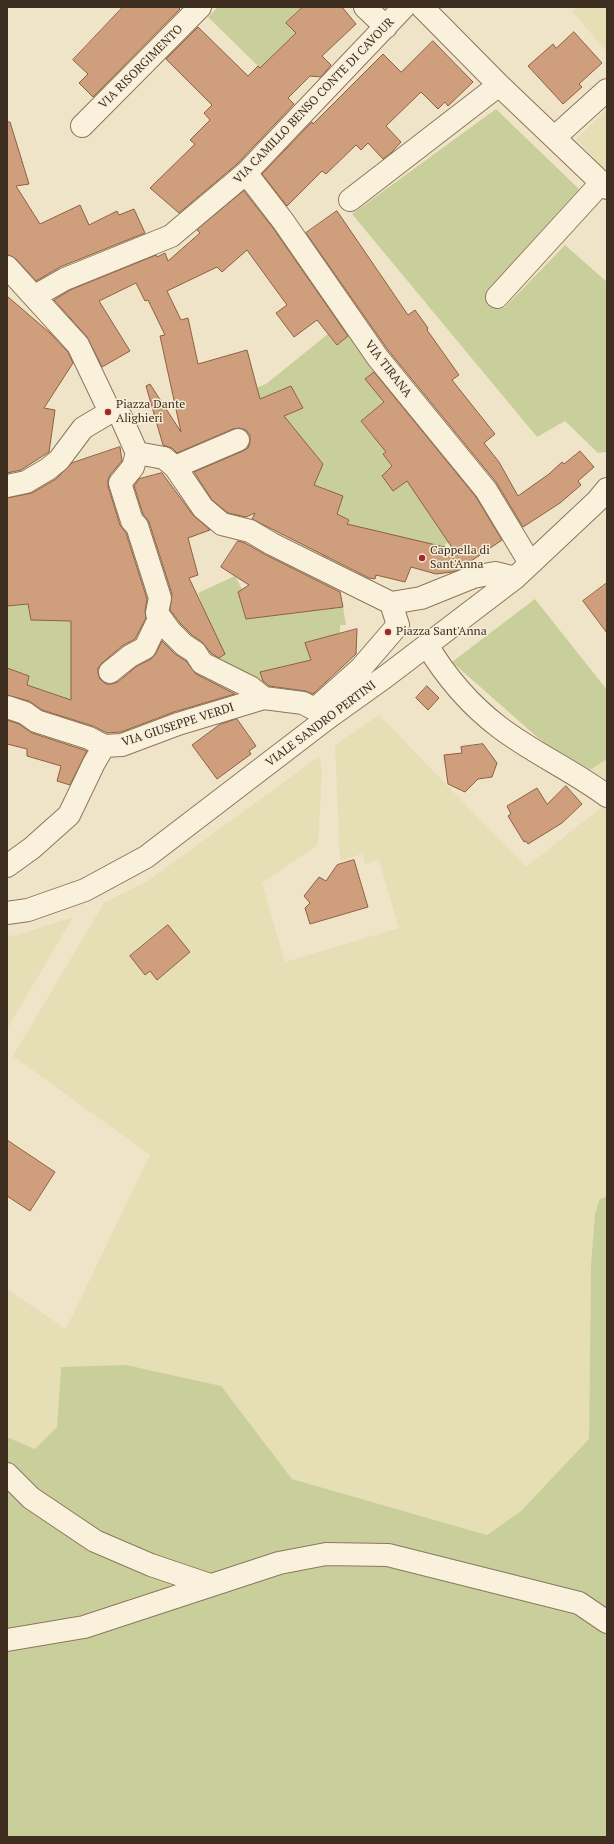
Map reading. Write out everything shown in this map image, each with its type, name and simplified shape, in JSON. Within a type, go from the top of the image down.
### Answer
[{"type":"street","name":"VIA RISORGIMENTO","points":[[82,126],[200,7]]},
{"type":"street","points":[[365,7],[386,27]]},
{"type":"street","name":"VIA CAMILLO BENSO CONTE DI CAVOUR","points":[[35,296],[66,279],[171,236],[246,173],[404,7]]},
{"type":"street","points":[[422,7],[499,85],[604,185],[497,297]]},
{"type":"street","points":[[350,200],[499,85]]},
{"type":"street","points":[[555,137],[607,90]]},
{"type":"street","name":"VIA TIRANA","points":[[246,173],[283,221],[378,358],[486,490],[523,570]]},
{"type":"street","points":[[7,267],[11,274],[35,296],[78,345],[110,412],[120,416],[137,452],[133,468],[120,483],[132,521],[137,526],[160,598],[160,617],[145,648],[130,656],[110,672]]},
{"type":"street","points":[[7,486],[26,482],[48,469],[59,460],[83,428],[110,412]]},
{"type":"street","points":[[169,463],[238,440]]},
{"type":"street","points":[[137,452],[169,463],[203,508],[222,524],[250,531],[272,544],[390,603],[421,598],[473,577],[523,570]]},
{"type":"street","name":"VIALE SANDRO PERTINI","points":[[7,913],[28,910],[85,890],[146,857],[322,713],[427,645],[523,570],[597,501],[607,489]]},
{"type":"street","points":[[322,713],[398,625],[390,603]]},
{"type":"street","points":[[160,617],[184,645],[195,652],[202,663],[250,687],[264,698]]},
{"type":"street","points":[[427,645],[446,676],[470,703],[499,727],[582,778],[607,796]]},
{"type":"street","name":"VIA GIUSEPPE VERDI","points":[[104,746],[122,745],[178,724],[264,698],[303,703],[322,713]]},
{"type":"street","points":[[7,707],[25,713],[36,721],[89,738],[104,746],[69,814],[32,848],[7,866]]},
{"type":"street","points":[[7,1474],[31,1498],[95,1542],[151,1565],[210,1585]]},
{"type":"street","points":[[7,1640],[84,1627],[278,1563],[326,1554],[388,1555],[579,1603],[607,1622]]},
{"type":"shaded area","points":[[578,7],[607,7],[607,52],[572,11]]},
{"type":"shaded area","points":[[607,109],[607,168],[603,168],[576,139]]},
{"type":"shaded area","points":[[379,715],[526,867],[607,803],[607,1196],[600,1199],[595,1213],[591,1265],[589,1439],[521,1511],[487,1535],[292,1479],[221,1387],[61,1367],[57,1427],[35,1449],[7,1437],[7,1289],[66,1329],[150,1155],[13,1056],[104,903],[146,882],[320,756],[322,771],[318,845],[262,883],[285,962],[399,928],[379,860],[365,864],[362,854],[340,861],[335,745]]},
{"type":"shaded area","points":[[607,759],[607,789],[585,773]]},
{"type":"shaded area","points":[[73,917],[7,1029],[7,936],[17,935]]},
{"type":"green space","points":[[218,7],[303,7],[286,23],[296,33],[260,68],[208,17]]},
{"type":"green space","points":[[496,109],[579,189],[487,291],[504,308],[565,245],[607,282],[606,452],[598,453],[565,421],[537,437],[352,214]]},
{"type":"green space","points":[[353,332],[378,369],[365,379],[384,402],[361,421],[373,436],[409,408],[421,424],[383,454],[392,466],[382,477],[393,491],[415,475],[422,503],[440,529],[454,541],[445,544],[447,552],[328,553],[328,562],[321,558],[328,539],[346,529],[349,520],[337,514],[343,496],[314,485],[323,464],[282,416],[303,407],[291,386],[259,399],[238,395],[266,384],[328,334],[337,345]]},
{"type":"green space","points":[[235,576],[242,589],[238,592],[246,619],[343,607],[346,625],[340,625],[340,658],[292,664],[261,672],[264,688],[221,661],[198,593]]},
{"type":"green space","points":[[535,599],[607,690],[607,759],[585,773],[537,737],[452,662]]},
{"type":"green space","points":[[7,601],[10,606],[28,604],[31,620],[68,621],[70,603],[97,609],[71,627],[71,667],[81,677],[102,677],[103,690],[80,699],[66,699],[27,685],[29,676],[7,668]]},
{"type":"green space","points":[[607,1196],[607,1837],[7,1837],[7,1437],[35,1449],[57,1427],[61,1367],[126,1365],[221,1386],[292,1479],[487,1535],[521,1511],[589,1439],[591,1265],[595,1213],[600,1199]]},
{"type":"building","points":[[123,7],[178,7],[180,9],[93,97],[79,83],[88,74],[73,60]]},
{"type":"building","points":[[303,7],[342,7],[356,24],[322,56],[331,65],[321,77],[310,76],[288,98],[294,104],[237,164],[179,213],[150,188],[195,144],[190,140],[210,120],[204,113],[212,105],[166,59],[198,27],[248,76],[258,66],[260,68],[296,33],[286,23]]},
{"type":"building","points":[[574,32],[602,63],[579,84],[582,87],[563,104],[528,66],[553,44],[556,48]]},
{"type":"building","points":[[433,41],[473,82],[448,106],[445,102],[438,109],[421,92],[386,126],[401,142],[391,153],[383,159],[368,143],[361,150],[356,145],[326,174],[322,171],[287,206],[262,174],[312,122],[313,124],[383,54],[401,72]]},
{"type":"building","points":[[7,122],[10,122],[29,184],[16,186],[40,224],[80,205],[89,225],[117,211],[119,215],[134,209],[145,233],[60,267],[36,281],[16,259],[7,254]]},
{"type":"building","points":[[244,191],[273,228],[348,336],[337,345],[317,320],[294,337],[276,313],[287,305],[247,250],[222,272],[217,267],[167,291],[181,320],[188,318],[198,364],[247,350],[260,399],[291,386],[303,408],[284,416],[323,464],[314,485],[343,496],[337,514],[349,520],[347,524],[453,549],[407,481],[393,491],[382,476],[392,466],[383,454],[386,452],[361,421],[384,402],[365,379],[374,372],[476,497],[502,540],[458,570],[436,574],[411,567],[405,582],[376,575],[375,579],[369,578],[252,519],[255,513],[246,517],[228,513],[212,500],[194,472],[248,448],[250,435],[246,430],[239,428],[233,429],[177,453],[172,448],[163,445],[146,386],[150,384],[181,432],[160,336],[165,335],[148,300],[145,301],[136,283],[99,301],[130,351],[102,367],[87,337],[54,300],[70,290],[156,255],[157,257],[165,253],[168,261],[200,233],[197,230]]},
{"type":"building","points":[[337,211],[408,315],[415,310],[428,328],[427,330],[459,375],[452,380],[495,434],[484,443],[499,462],[518,496],[549,474],[562,462],[564,464],[580,451],[594,467],[578,481],[581,485],[560,503],[523,527],[496,482],[388,350],[306,233]]},
{"type":"building","points":[[7,296],[50,333],[68,352],[73,363],[44,408],[55,410],[49,452],[21,470],[7,473]]},
{"type":"building","points":[[120,447],[122,461],[110,475],[108,486],[120,525],[126,533],[147,599],[145,611],[146,618],[135,639],[122,646],[98,668],[100,679],[106,684],[118,682],[137,666],[151,659],[162,641],[175,654],[186,661],[196,674],[235,694],[174,712],[121,732],[107,733],[93,726],[42,710],[29,701],[7,695],[7,668],[29,676],[27,685],[71,700],[71,621],[31,620],[28,604],[7,606],[7,498],[32,493],[56,479],[72,463]]},
{"type":"building","points":[[162,473],[193,515],[210,530],[188,538],[198,575],[189,578],[225,654],[219,658],[211,653],[202,642],[192,635],[170,610],[172,594],[149,522],[143,514],[134,486],[139,479]]},
{"type":"building","points":[[238,541],[245,543],[340,592],[343,607],[246,619],[238,592],[249,585],[221,567]]},
{"type":"building","points":[[607,583],[607,633],[583,601]]},
{"type":"building","points":[[357,629],[356,654],[313,694],[305,691],[269,686],[263,681],[260,672],[311,660],[305,643]]},
{"type":"building","points":[[427,686],[439,698],[428,710],[416,698]]},
{"type":"building","points":[[237,719],[256,746],[249,751],[251,754],[217,779],[192,745],[219,725]]},
{"type":"building","points":[[7,720],[19,724],[32,733],[87,751],[70,785],[57,781],[61,766],[27,756],[27,749],[7,744]]},
{"type":"building","points":[[483,744],[497,763],[492,777],[478,779],[465,792],[448,784],[444,755],[462,753],[461,747]]},
{"type":"building","points":[[566,786],[582,804],[562,823],[528,844],[526,841],[524,842],[508,816],[511,814],[507,806],[537,788],[547,804]]},
{"type":"building","points":[[354,860],[368,907],[310,924],[305,908],[310,903],[304,896],[319,877],[326,881],[337,865]]},
{"type":"building","points":[[168,925],[190,952],[157,980],[150,971],[145,975],[130,956]]},
{"type":"building","points":[[7,1140],[55,1172],[30,1211],[7,1196]]},
{"type":"place","name":"Piazza Dante Alighieri","points":[[108,412]]},
{"type":"place","name":"Cappella di Sant'Anna","points":[[422,558]]},
{"type":"place","name":"Piazza Sant'Anna","points":[[388,632]]}]
